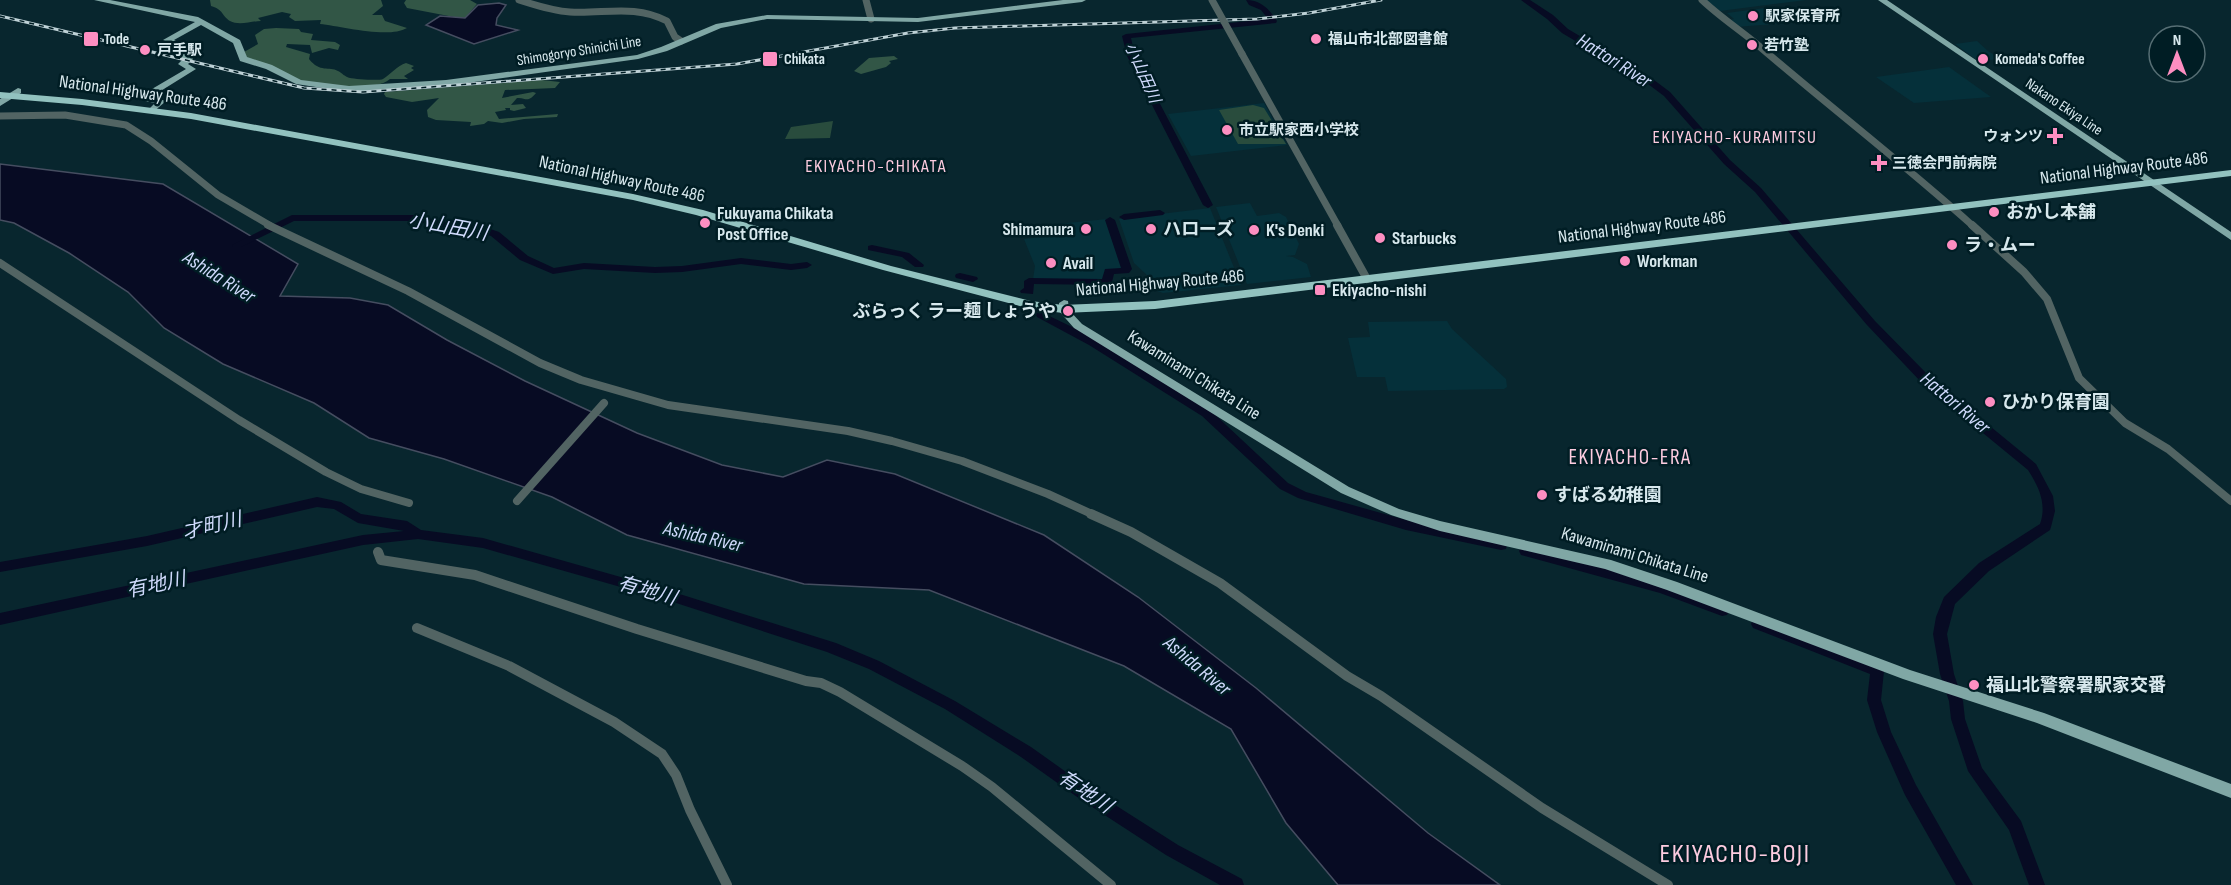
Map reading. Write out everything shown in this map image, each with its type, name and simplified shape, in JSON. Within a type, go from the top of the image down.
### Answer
[{"type":"highway","name":"National Highway Route 486","points":[[7,93],[155,108],[655,201],[887,268],[1031,305],[1142,306],[1366,276],[2231,171]]},
{"type":"main road","name":"Shimogoryo Shinichi Line","points":[[98,0],[201,22],[237,42],[243,58],[252,63],[269,67],[299,82],[349,89],[446,83],[609,62],[651,54],[719,26],[767,17],[931,19],[1082,0]]},
{"type":"main road","name":"Nakano Ekiya Line","points":[[1882,0],[2231,237]]},
{"type":"main road","points":[[155,108],[162,101],[143,98],[192,69],[182,64],[189,58],[173,49],[176,43],[167,40],[201,22]]},
{"type":"main road","points":[[0,103],[7,93]]},
{"type":"main road","name":"Kawaminami Chikata Line","points":[[1064,306],[1078,326],[1287,456],[1345,490],[1369,501],[1440,525],[1530,545],[1628,571],[1711,599],[1945,687],[2039,717],[2231,791]]},
{"type":"street","points":[[519,0],[552,10],[642,10],[667,21],[675,37],[681,41]]},
{"type":"street","points":[[866,0],[871,20]]},
{"type":"street","points":[[1212,0],[1366,276]]},
{"type":"street","points":[[1702,0],[1714,13],[1762,48],[1950,205],[2024,272],[2047,299],[2079,378],[2107,408],[2138,432],[2168,449],[2231,501]]},
{"type":"street","points":[[0,116],[64,115],[126,125],[151,141],[218,195],[262,222],[408,291],[540,363],[581,380],[668,405],[848,431],[892,441],[962,462],[1027,486],[1121,527],[1220,583],[1347,676],[1381,696],[1542,808],[1668,885]]},
{"type":"street","points":[[0,263],[239,420],[326,472],[361,489],[410,503]]},
{"type":"street","points":[[517,501],[604,403]]},
{"type":"street","points":[[378,552],[381,560],[475,574],[637,629],[806,681],[821,683],[840,692],[962,766],[992,787],[1110,885]]},
{"type":"street","points":[[417,628],[509,666],[614,722],[662,754],[676,775],[690,810],[727,885]]},
{"type":"shaded area","points":[[1706,0],[1806,0],[1720,11]]},
{"type":"shaded area","name":"駅家保育所","points":[[1765,8],[1786,23],[1736,27],[1726,21],[1734,19],[1727,13]]},
{"type":"shaded area","points":[[1977,41],[2001,59],[1978,61],[1955,44]]},
{"type":"shaded area","points":[[1949,67],[1991,97],[1914,103],[1876,77]]},
{"type":"shaded area","name":"市立駅家西小学校","points":[[1264,103],[1287,145],[1191,156],[1168,114]]},
{"type":"shaded area","points":[[1250,203],[1257,216],[1279,213],[1286,217],[1299,244],[1295,255],[1286,256],[1307,264],[1311,277],[1247,284],[1216,207]]},
{"type":"shaded area","points":[[1210,208],[1241,285],[1163,293],[1155,290],[1148,276],[1134,263],[1119,219]]},
{"type":"shaded area","points":[[1107,219],[1124,269],[1108,270],[1106,280],[1103,281],[1033,279],[1035,266],[1024,239],[1051,236],[1048,225]]},
{"type":"shaded area","points":[[1447,321],[1452,329],[1506,379],[1507,387],[1504,389],[1388,391],[1385,377],[1357,377],[1348,338],[1370,337],[1368,322]]},
{"type":"green space","points":[[210,0],[381,0],[383,6],[372,15],[382,15],[385,21],[407,28],[388,32],[364,31],[320,24],[321,20],[295,21],[289,17],[291,14],[282,12],[258,18],[261,21],[237,23],[230,21],[218,9],[211,6]]},
{"type":"green space","points":[[406,0],[470,0],[477,4],[465,18],[459,18],[407,8],[404,3]]},
{"type":"green space","points":[[264,29],[299,29],[301,32],[313,34],[311,40],[335,42],[340,45],[338,50],[329,48],[312,53],[310,45],[287,44],[286,47],[310,54],[309,59],[317,66],[335,70],[348,77],[367,80],[383,79],[406,63],[414,66],[411,68],[414,70],[404,76],[408,79],[390,79],[382,84],[359,87],[333,86],[293,79],[247,59],[244,52],[258,44],[255,35]]},
{"type":"green space","points":[[894,56],[898,59],[889,61],[891,63],[886,67],[861,74],[854,71],[869,58]]},
{"type":"green space","points":[[542,80],[560,82],[555,88],[505,90],[502,98],[536,93],[528,99],[517,98],[511,105],[523,104],[526,108],[514,111],[505,108],[506,110],[495,112],[499,119],[558,114],[557,117],[502,123],[488,121],[484,124],[470,126],[471,122],[436,120],[428,117],[427,110],[439,98],[412,102],[386,97],[384,94],[385,92]]},
{"type":"green space","points":[[1253,105],[1264,108],[1286,144],[1238,144],[1219,110]]},
{"type":"green space","points":[[833,121],[830,138],[785,139],[791,127]]},
{"type":"water","points":[[499,3],[506,5],[497,18],[496,25],[518,30],[474,44],[426,25],[440,16],[465,18],[478,5]]},
{"type":"water","name":"Ashida River","points":[[0,164],[163,184],[298,264],[280,296],[350,298],[388,305],[447,340],[525,381],[637,433],[722,465],[783,477],[827,460],[895,474],[1044,535],[1138,597],[1256,688],[1428,833],[1500,885],[1338,885],[1286,823],[1231,729],[1124,666],[929,590],[804,584],[627,535],[552,497],[444,459],[369,438],[314,403],[223,364],[164,328],[128,292],[69,253],[14,223],[0,220]]},
{"type":"waterway","name":"小山田川","points":[[1208,205],[1131,56],[1126,36],[1273,21],[1264,8],[1250,0]]},
{"type":"waterway","name":"Hattori River","points":[[1525,0],[1550,17],[1565,31],[1651,82],[1667,94],[1727,162],[1758,190],[1871,323],[1926,380],[2032,467],[2041,481],[2049,503],[2045,527],[1984,567],[1949,601],[1940,634],[1958,719],[1976,771],[2015,826],[2037,885]]},
{"type":"waterway","name":"小山田川","points":[[1124,217],[1160,213]]},
{"type":"waterway","name":"小山田川","points":[[237,245],[292,218],[414,218],[450,226],[482,229],[495,234],[524,258],[553,271],[584,266],[655,270],[682,269],[741,261],[791,267],[807,265]]},
{"type":"waterway","name":"小山田川","points":[[1025,291],[1029,292],[1029,281],[1107,282],[1109,271],[1125,271],[1127,269],[1110,220]]},
{"type":"waterway","name":"小山田川","points":[[872,248],[905,255],[919,265]]},
{"type":"waterway","name":"小山田川","points":[[960,276],[973,279]]},
{"type":"waterway","points":[[1041,315],[1093,342],[1206,413],[1284,486],[1302,495],[1406,525],[1501,545]]},
{"type":"waterway","name":"才町川","points":[[0,567],[147,541],[317,502],[337,505],[358,518],[407,526],[418,534]]},
{"type":"waterway","name":"有地川","points":[[0,619],[363,540],[418,534]]},
{"type":"waterway","name":"有地川","points":[[418,534],[483,543],[670,596],[831,647],[874,665],[950,705],[1026,752],[1085,794],[1172,850],[1236,885]]},
{"type":"waterway","points":[[1526,551],[1662,588],[1722,611]]},
{"type":"waterway","points":[[1758,624],[1877,671],[1874,700],[1884,732],[1910,790],[1965,885]]},
{"type":"railway","points":[[0,16],[304,88],[363,92],[737,64],[908,33],[955,28],[1257,19],[1309,13],[1381,0]]},
{"type":"place","name":"駅家保育所","points":[[1753,16]]},
{"type":"place","name":"Tode","points":[[91,39]]},
{"type":"place","name":"福山市北部図書館","points":[[1316,39]]},
{"type":"place","name":"若竹塾","points":[[1752,45]]},
{"type":"place","name":"戸手駅","points":[[145,50]]},
{"type":"place","name":"Chikata","points":[[770,59]]},
{"type":"place","name":"Komeda's Coffee","points":[[1983,59]]},
{"type":"place","name":"市立駅家西小学校","points":[[1227,130]]},
{"type":"place","name":"ウォンツ","points":[[2055,136]]},
{"type":"place","name":"三徳会門前病院","points":[[1879,163]]},
{"type":"place","name":"おかし本舗","points":[[1994,212]]},
{"type":"place","name":"Fukuyama Chikata Post Office","points":[[705,223]]},
{"type":"place","name":"Shimamura","points":[[1086,229]]},
{"type":"place","name":"ハローズ","points":[[1151,229]]},
{"type":"place","name":"K's Denki","points":[[1254,230]]},
{"type":"place","name":"Starbucks","points":[[1380,238]]},
{"type":"place","name":"ラ・ムー","points":[[1952,245]]},
{"type":"place","name":"Workman","points":[[1625,261]]},
{"type":"place","name":"Avail","points":[[1051,263]]},
{"type":"place","name":"Ekiyacho-nishi","points":[[1320,290]]},
{"type":"place","name":"ぶらっく ラー麺 しょうや","points":[[1068,311]]},
{"type":"place","name":"ひかり保育園","points":[[1990,402]]},
{"type":"place","name":"すばる幼稚園","points":[[1542,495]]},
{"type":"place","name":"福山北警察署駅家交番","points":[[1974,685]]},
{"type":"district","name":"EKIYACHO-KURAMITSU","points":[[1735,137]]},
{"type":"district","name":"EKIYACHO-CHIKATA","points":[[876,166]]},
{"type":"district","name":"EKIYACHO-ERA","points":[[1630,457]]},
{"type":"district","name":"EKIYACHO-BOJI","points":[[1735,854]]}]
